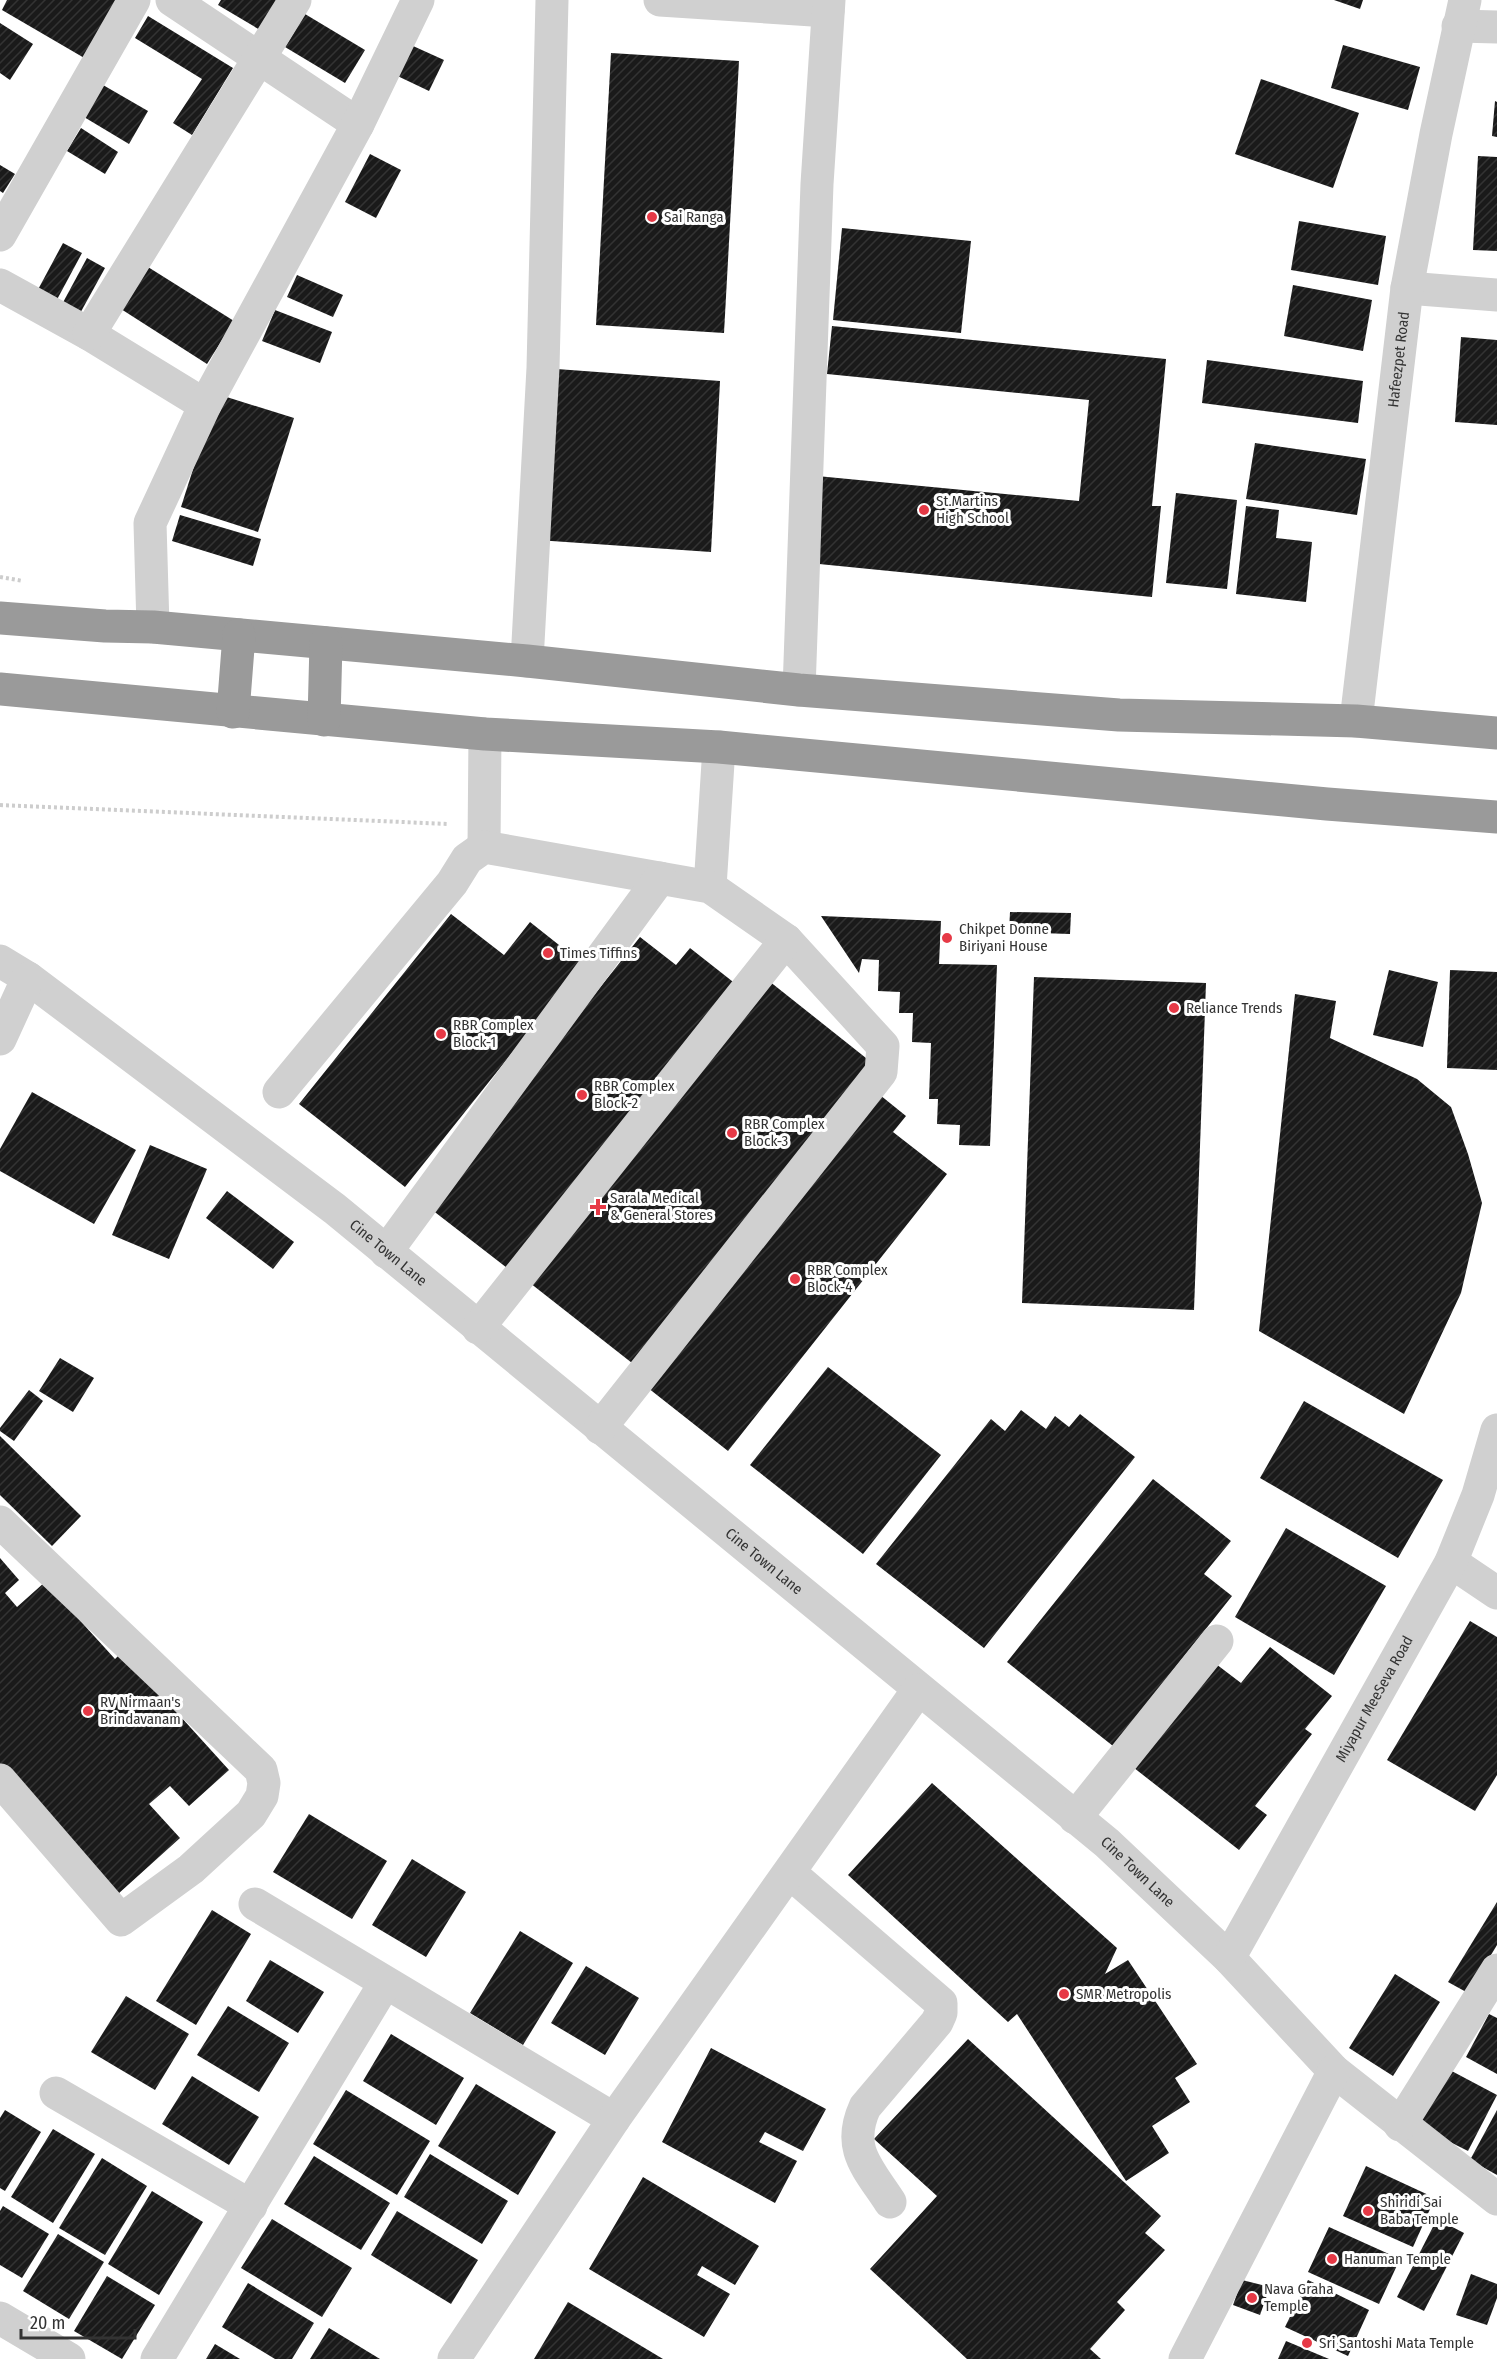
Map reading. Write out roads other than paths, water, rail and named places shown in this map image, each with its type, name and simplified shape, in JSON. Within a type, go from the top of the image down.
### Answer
[{"type":"highway","points":[[0,618],[105,626],[153,627],[527,661],[799,690],[1119,715],[1356,721],[1497,733]]},
{"type":"highway","points":[[233,712],[239,635]]},
{"type":"highway","points":[[324,720],[326,643]]},
{"type":"highway","points":[[0,689],[484,734],[719,747],[1327,804],[1497,817]]},
{"type":"street","points":[[0,235],[134,0]]},
{"type":"street","points":[[172,0],[358,124]]},
{"type":"street","points":[[89,334],[295,0]]},
{"type":"street","points":[[153,627],[150,523],[205,405],[358,124],[418,0]]},
{"type":"street","points":[[527,661],[543,368],[552,0]]},
{"type":"street","points":[[660,0],[829,5],[817,184],[799,690]]},
{"type":"street","points":[[1462,13],[1497,27]]},
{"type":"street","name":"Hafeezpet Road","points":[[1356,721],[1407,288],[1462,13]]},
{"type":"street","points":[[0,285],[89,334],[205,405]]},
{"type":"street","points":[[1407,288],[1497,295]]},
{"type":"street","points":[[279,1092],[452,883],[484,836],[484,734]]},
{"type":"street","points":[[710,887],[719,747]]},
{"type":"street","points":[[484,836],[660,878],[710,887],[786,940],[884,1047],[881,1072],[600,1428]]},
{"type":"street","points":[[386,1251],[660,878]]},
{"type":"street","points":[[478,1328],[786,940]]},
{"type":"street","name":"Cine Town Lane","points":[[0,961],[28,978],[326,1202],[1107,1844],[1229,1958],[1334,2071],[1497,2199]]},
{"type":"street","points":[[0,1039],[28,978]]},
{"type":"street","name":"Miyapur MeeSeva Road","points":[[1229,1958],[1451,1562],[1478,1495],[1497,1430]]},
{"type":"street","points":[[0,1521],[261,1770],[264,1783],[262,1796],[251,1814],[191,1869],[121,1920],[3,1790]]},
{"type":"street","points":[[1451,1562],[1497,1593]]},
{"type":"street","points":[[1075,1818],[1217,1641]]},
{"type":"street","points":[[454,2359],[614,2119],[918,1690]]},
{"type":"street","points":[[790,1873],[941,2003],[941,2013],[937,2022],[865,2107],[860,2118],[856,2134],[859,2154],[890,2202]]},
{"type":"street","points":[[255,1904],[614,2119]]},
{"type":"street","points":[[1400,2125],[1497,1970]]},
{"type":"street","points":[[157,2359],[385,1983]]},
{"type":"street","points":[[1185,2359],[1334,2071]]},
{"type":"street","points":[[56,2093],[251,2206]]},
{"type":"street","points":[[0,2318],[69,2359]]},
{"type":"place","name":"Sai Ranga","points":[[652,217]]},
{"type":"place","name":"St.Martins High School","points":[[924,510]]},
{"type":"place","name":"Chikpet Donne Biriyani House","points":[[947,938]]},
{"type":"place","name":"Times Tiffins","points":[[548,953]]},
{"type":"place","name":"Reliance Trends","points":[[1174,1008]]},
{"type":"place","name":"RBR Complex Block-1","points":[[441,1034]]},
{"type":"place","name":"RBR Complex Block-2","points":[[582,1095]]},
{"type":"place","name":"RBR Complex Block-3","points":[[732,1133]]},
{"type":"place","name":"Sarala Medical & General Stores","points":[[598,1207]]},
{"type":"place","name":"RBR Complex Block-4","points":[[795,1279]]},
{"type":"place","name":"RV Nirmaan's Brindavanam","points":[[88,1711]]},
{"type":"place","name":"SMR Metropolis","points":[[1064,1994]]},
{"type":"place","name":"Shiridi Sai Baba Temple","points":[[1368,2211]]},
{"type":"place","name":"Hanuman Temple","points":[[1332,2259]]},
{"type":"place","name":"Nava Graha Temple","points":[[1252,2298]]},
{"type":"place","name":"Sri Santoshi Mata Temple","points":[[1307,2343]]}]
